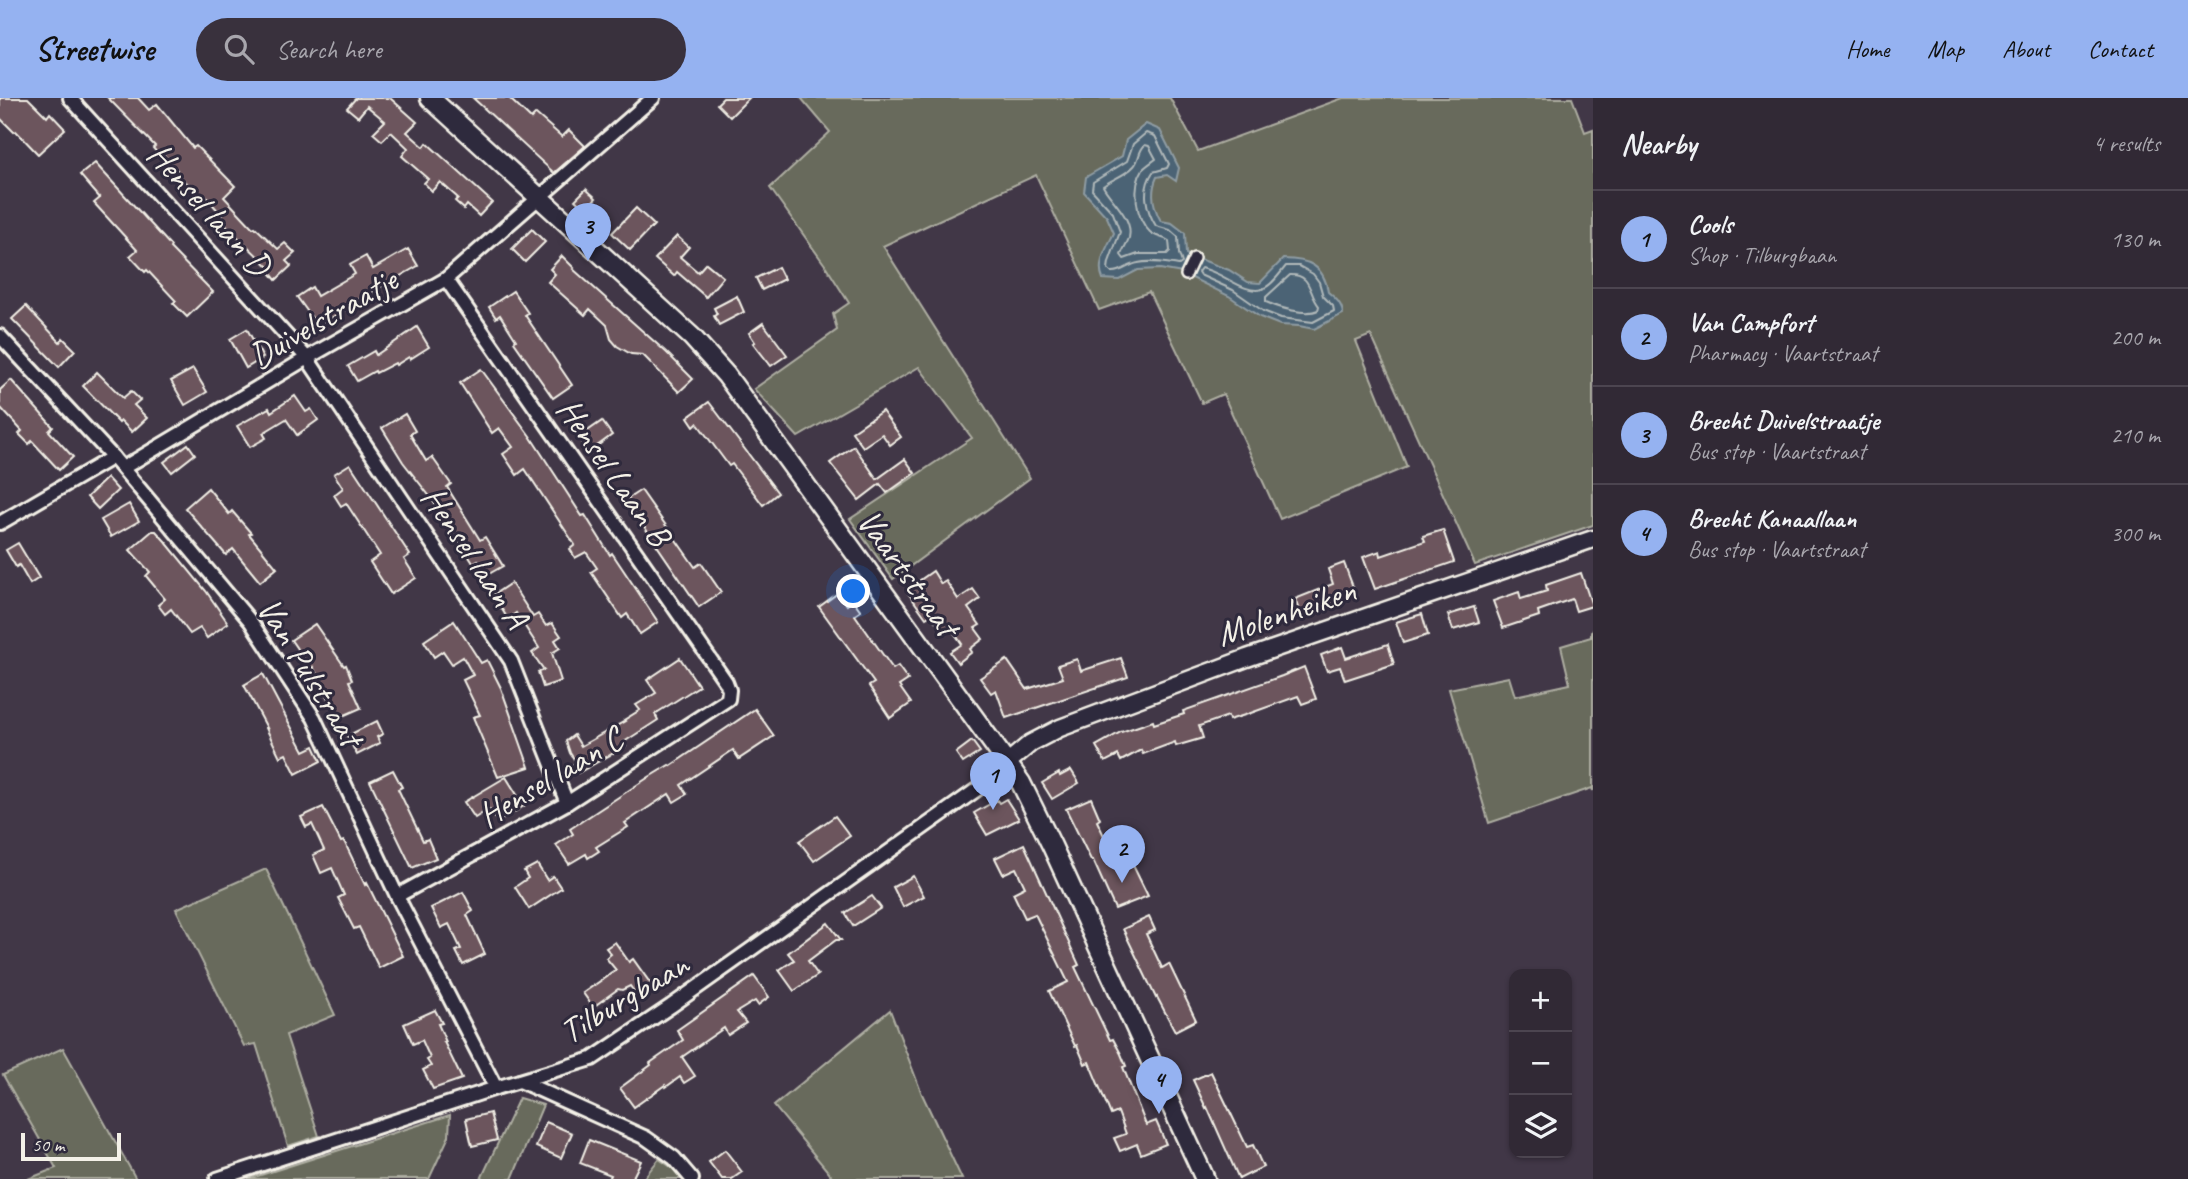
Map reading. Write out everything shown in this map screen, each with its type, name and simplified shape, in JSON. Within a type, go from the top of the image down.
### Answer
[{"type":"main road","name":"Vaartstraat","points":[[430,98],[692,337],[726,375],[1007,763],[1021,783],[1052,846],[1205,1179]]},
{"type":"street","name":"Hensel laan D","points":[[70,98],[307,358]]},
{"type":"street","name":"Duivelstraatje","points":[[123,468],[446,279],[653,98]]},
{"type":"street","points":[[1186,275],[1194,258]]},
{"type":"street","name":"Hensel Laan B","points":[[446,279],[726,682],[728,699]]},
{"type":"street","name":"Van Pulstraat","points":[[0,336],[123,468],[251,622],[314,718],[397,896],[496,1088]]},
{"type":"street","name":"Hensel laan A","points":[[307,358],[511,662],[567,803]]},
{"type":"street","points":[[0,523],[113,457]]},
{"type":"street","name":"Molenheiken","points":[[1007,763],[1031,743],[1060,728],[1247,659],[1593,538]]},
{"type":"street","name":"Hensel laan C","points":[[397,896],[567,803],[728,699]]},
{"type":"street","name":"Tilburgbaan","points":[[217,1179],[592,1059],[996,776],[1007,763]]},
{"type":"street","points":[[520,1081],[646,1138],[674,1158],[692,1179]]},
{"type":"green space","points":[[801,98],[1170,98],[1198,151],[1343,98],[1572,98],[1585,132],[1593,129],[1593,525],[1475,565],[1371,335],[1356,341],[1407,467],[1280,519],[1223,394],[1202,403],[1149,292],[1099,310],[1036,175],[883,246],[1030,478],[893,579],[850,519],[972,438],[919,367],[798,437],[754,389],[837,330],[833,314],[849,303],[770,188],[830,132]]},
{"type":"green space","points":[[1593,630],[1593,791],[1592,788],[1489,823],[1449,689],[1509,677],[1515,696],[1570,684],[1561,646],[1591,637]]},
{"type":"green space","points":[[266,869],[335,1015],[286,1035],[319,1136],[288,1146],[256,1044],[244,1046],[176,909]]},
{"type":"green space","points":[[890,1010],[922,1094],[962,1179],[834,1179],[774,1106]]},
{"type":"green space","points":[[63,1048],[136,1179],[28,1179],[56,1168],[3,1075]]},
{"type":"green space","points":[[519,1098],[543,1105],[512,1179],[481,1179]]},
{"type":"green space","points":[[450,1115],[449,1136],[429,1179],[248,1179]]},
{"type":"green space","points":[[659,1159],[680,1173],[685,1179],[643,1179]]},
{"type":"water","points":[[1146,124],[1160,130],[1179,168],[1176,181],[1167,175],[1157,177],[1153,199],[1161,221],[1172,223],[1185,233],[1186,254],[1229,270],[1248,282],[1260,283],[1283,259],[1307,262],[1323,275],[1328,292],[1340,304],[1343,314],[1314,329],[1280,325],[1260,317],[1229,296],[1182,273],[1160,269],[1138,270],[1119,280],[1103,279],[1102,262],[1114,233],[1107,217],[1084,192],[1086,177],[1122,156],[1126,140]]},
{"type":"building","points":[[0,98],[28,98],[47,117],[50,113],[65,129],[38,154],[0,118]]},
{"type":"building","points":[[108,98],[138,98],[149,110],[157,104],[193,148],[196,146],[235,186],[224,197],[253,228],[278,249],[285,243],[295,253],[286,261],[291,266],[276,280],[267,269],[269,267],[218,218],[222,215],[207,198],[205,201],[175,172],[177,170],[162,153],[159,155],[153,148],[155,146]]},
{"type":"building","points":[[356,98],[390,98],[417,122],[407,132],[424,147],[427,143],[492,202],[479,216],[467,205],[464,209],[455,201],[458,198],[440,182],[432,191],[424,183],[428,179],[402,156],[408,148],[391,132],[382,141],[373,133],[385,121],[367,106],[358,117],[347,108]]},
{"type":"building","points":[[473,98],[509,98],[531,119],[536,114],[562,137],[569,130],[585,146],[554,173]]},
{"type":"building","points":[[723,98],[749,98],[730,117],[717,104]]},
{"type":"building","points":[[95,163],[213,292],[187,317],[173,303],[176,301],[130,256],[137,250],[94,203],[100,198],[80,175]]},
{"type":"building","points":[[586,189],[596,198],[585,209],[575,200]]},
{"type":"building","points":[[636,208],[654,225],[630,250],[612,233]]},
{"type":"building","points":[[532,229],[545,242],[525,262],[512,249]]},
{"type":"building","points":[[677,236],[689,247],[680,257],[698,272],[706,263],[723,277],[706,297],[677,272],[674,276],[655,259]]},
{"type":"building","points":[[408,249],[418,266],[318,326],[297,297],[312,287],[317,296],[355,274],[350,265],[366,256],[373,269]]},
{"type":"building","points":[[562,256],[693,379],[679,392],[643,355],[631,354],[617,346],[611,339],[607,325],[590,309],[585,315],[548,282],[555,274],[550,269]]},
{"type":"building","points":[[778,267],[784,279],[762,290],[756,278]]},
{"type":"building","points":[[513,291],[528,313],[525,315],[572,385],[553,398],[514,342],[516,340],[500,315],[496,318],[489,307]]},
{"type":"building","points":[[737,296],[744,312],[719,325],[714,316],[717,314],[714,308]]},
{"type":"building","points":[[26,306],[60,342],[63,338],[75,350],[59,367],[12,319]]},
{"type":"building","points":[[763,323],[787,355],[771,366],[753,343],[755,342],[749,333]]},
{"type":"building","points":[[417,327],[429,347],[410,359],[409,357],[376,373],[375,371],[357,381],[348,366],[374,351],[376,355]]},
{"type":"building","points":[[247,329],[263,358],[246,368],[230,339]]},
{"type":"building","points":[[193,369],[207,392],[185,405],[171,381]]},
{"type":"building","points":[[481,369],[658,622],[640,634],[627,614],[622,618],[591,572],[597,568],[586,552],[575,558],[570,549],[575,545],[525,469],[517,475],[503,454],[513,447],[499,428],[492,433],[460,383]]},
{"type":"building","points":[[97,372],[123,398],[131,391],[140,400],[134,405],[147,418],[132,432],[121,421],[119,423],[83,386]]},
{"type":"building","points":[[11,380],[53,427],[49,431],[73,457],[59,470],[32,441],[29,444],[19,434],[22,431],[0,407],[0,390]]},
{"type":"building","points":[[295,396],[306,412],[311,409],[318,420],[297,435],[286,419],[263,433],[266,438],[250,447],[237,426],[269,408],[271,412]]},
{"type":"building","points":[[709,402],[778,493],[763,505],[732,464],[729,466],[697,423],[694,426],[688,417]]},
{"type":"building","points":[[882,411],[901,437],[890,445],[882,434],[863,447],[852,432]]},
{"type":"building","points":[[405,414],[415,431],[410,434],[426,461],[432,457],[451,484],[447,487],[480,540],[485,537],[503,566],[487,575],[478,560],[473,563],[431,498],[403,462],[382,428]]},
{"type":"building","points":[[602,421],[612,435],[589,452],[579,437]]},
{"type":"building","points":[[188,444],[195,454],[172,472],[164,462]]},
{"type":"building","points":[[854,446],[877,479],[905,459],[915,473],[887,493],[880,484],[859,500],[830,463]]},
{"type":"building","points":[[350,464],[410,555],[404,559],[416,578],[391,594],[370,562],[380,555],[346,503],[341,506],[334,495],[343,488],[334,474]]},
{"type":"building","points":[[107,478],[118,490],[98,509],[87,497]]},
{"type":"building","points":[[208,488],[229,514],[232,511],[251,533],[249,534],[277,568],[260,582],[233,549],[226,555],[185,508]]},
{"type":"building","points":[[641,490],[695,567],[701,563],[721,592],[699,607],[626,500]]},
{"type":"building","points":[[129,504],[139,521],[111,537],[101,520]]},
{"type":"building","points":[[1443,530],[1454,562],[1375,589],[1363,557],[1380,551],[1381,556],[1425,541],[1423,536]]},
{"type":"building","points":[[152,531],[156,531],[165,541],[228,623],[207,638],[200,628],[190,634],[171,609],[165,614],[158,605],[165,599],[146,576],[150,572],[130,550]]},
{"type":"building","points":[[18,543],[39,578],[30,584],[6,550]]},
{"type":"building","points":[[1344,563],[1356,595],[1301,616],[1295,599],[1333,584],[1328,569]]},
{"type":"building","points":[[933,571],[941,584],[946,581],[958,599],[973,589],[980,599],[968,608],[980,625],[975,628],[983,639],[958,663],[950,652],[962,644],[950,627],[943,632],[931,615],[926,618],[906,590]]},
{"type":"building","points":[[1581,573],[1592,606],[1576,611],[1572,599],[1538,611],[1539,616],[1503,628],[1493,601],[1519,592],[1521,599],[1547,591],[1546,585]]},
{"type":"building","points":[[511,583],[533,617],[538,614],[546,626],[552,623],[561,636],[555,640],[560,648],[552,653],[561,681],[543,687],[538,672],[544,670],[532,653],[539,648],[516,613],[508,619],[493,595]]},
{"type":"building","points":[[838,593],[847,605],[853,600],[861,611],[855,615],[893,669],[898,666],[908,680],[899,686],[911,703],[890,718],[869,686],[874,683],[819,607]]},
{"type":"building","points":[[1474,607],[1479,622],[1453,630],[1448,615]]},
{"type":"building","points":[[1422,614],[1428,635],[1403,643],[1396,622]]},
{"type":"building","points":[[454,621],[481,663],[487,660],[501,688],[529,767],[498,777],[473,717],[480,715],[463,680],[473,675],[463,657],[452,664],[443,651],[434,657],[424,641]]},
{"type":"building","points":[[315,624],[344,666],[346,665],[352,680],[349,681],[361,708],[338,718],[313,667],[311,669],[291,640]]},
{"type":"building","points":[[1388,644],[1394,664],[1345,680],[1340,667],[1327,671],[1321,655],[1342,647],[1346,658]]},
{"type":"building","points":[[680,658],[699,686],[655,714],[658,720],[624,742],[626,746],[578,773],[566,741],[574,735],[581,746],[625,721],[640,710],[636,705],[656,693],[647,680]]},
{"type":"building","points":[[1121,658],[1128,677],[1006,718],[996,690],[991,693],[980,678],[1007,660],[1027,689],[1063,678],[1058,665],[1077,659],[1081,671]]},
{"type":"building","points":[[1304,667],[1316,699],[1302,704],[1298,696],[1229,720],[1228,716],[1199,726],[1203,738],[1176,746],[1175,742],[1143,754],[1141,750],[1121,761],[1118,755],[1105,762],[1096,746],[1121,732],[1184,714],[1183,711]]},
{"type":"building","points":[[263,674],[304,751],[314,746],[321,761],[296,774],[286,754],[280,757],[244,685]]},
{"type":"building","points":[[755,709],[774,736],[739,759],[733,750],[681,785],[687,794],[674,802],[669,794],[625,823],[628,827],[596,847],[599,851],[588,858],[586,854],[569,864],[556,845],[573,834],[570,829]]},
{"type":"building","points":[[377,721],[383,734],[377,737],[380,743],[357,755],[347,736]]},
{"type":"building","points":[[972,741],[980,752],[963,763],[956,753]]},
{"type":"building","points":[[393,770],[402,787],[398,789],[423,841],[428,839],[436,858],[412,868],[370,781]]},
{"type":"building","points":[[1071,770],[1079,783],[1052,799],[1042,783],[1059,773],[1060,776]]},
{"type":"building","points":[[506,777],[524,806],[498,822],[489,809],[475,818],[464,802]]},
{"type":"building","points":[[1091,798],[1100,819],[1097,821],[1116,861],[1128,855],[1148,896],[1115,909],[1066,809]]},
{"type":"building","points":[[1006,799],[1019,819],[987,835],[974,813],[997,800],[999,803]]},
{"type":"building","points":[[323,807],[341,842],[344,841],[365,885],[367,883],[403,956],[379,968],[359,927],[354,929],[338,898],[344,895],[332,868],[321,873],[313,855],[324,850],[312,824],[306,827],[301,817]]},
{"type":"building","points":[[835,816],[850,836],[814,861],[799,841]]},
{"type":"building","points":[[1024,844],[1079,965],[1075,967],[1110,1040],[1113,1039],[1121,1054],[1126,1066],[1123,1067],[1146,1125],[1156,1121],[1166,1144],[1141,1154],[1137,1144],[1120,1151],[1114,1138],[1126,1134],[1118,1112],[1111,1115],[1089,1062],[1085,1064],[1049,991],[1068,982],[1035,914],[1025,918],[1013,893],[1025,887],[1016,868],[1003,874],[995,858]]},
{"type":"building","points":[[537,864],[547,880],[553,876],[561,888],[529,909],[515,887],[528,878],[524,871]]},
{"type":"building","points":[[913,876],[924,896],[903,907],[893,887]]},
{"type":"building","points":[[463,892],[473,911],[467,915],[485,954],[463,965],[456,951],[461,949],[449,924],[441,928],[431,908]]},
{"type":"building","points":[[872,896],[881,908],[853,926],[845,913]]},
{"type":"building","points":[[1149,917],[1155,930],[1146,934],[1162,968],[1169,964],[1196,1020],[1175,1031],[1123,929]]},
{"type":"building","points":[[828,923],[841,940],[836,940],[808,961],[818,975],[794,991],[779,970],[794,960],[788,953]]},
{"type":"building","points":[[615,942],[629,962],[633,959],[653,987],[638,997],[630,986],[618,989],[593,1007],[583,993],[616,970],[606,958],[611,954],[606,948]]},
{"type":"building","points":[[754,976],[769,997],[758,1005],[755,1001],[737,1012],[746,1023],[728,1035],[724,1028],[682,1057],[695,1076],[684,1083],[680,1077],[634,1107],[620,1088],[683,1040],[677,1030]]},
{"type":"building","points":[[435,1010],[442,1023],[438,1024],[444,1042],[462,1079],[433,1089],[423,1070],[431,1066],[422,1040],[413,1044],[404,1024]]},
{"type":"building","points":[[1211,1072],[1247,1147],[1253,1145],[1263,1167],[1239,1179],[1193,1080]]},
{"type":"building","points":[[490,1113],[497,1140],[472,1146],[466,1119]]},
{"type":"building","points":[[546,1122],[572,1133],[561,1158],[536,1147]]},
{"type":"building","points":[[589,1140],[641,1161],[632,1179],[609,1179],[611,1175],[580,1163]]},
{"type":"building","points":[[725,1150],[742,1172],[732,1179],[722,1179],[709,1162]]},
{"type":"place","name":"Brecht Duivelstraatje","points":[[588,261]]},
{"type":"place","name":"Cools","points":[[993,810]]},
{"type":"place","name":"Van Campfort","points":[[1122,883]]},
{"type":"place","name":"Brecht Kanaallaan","points":[[1159,1114]]}]
